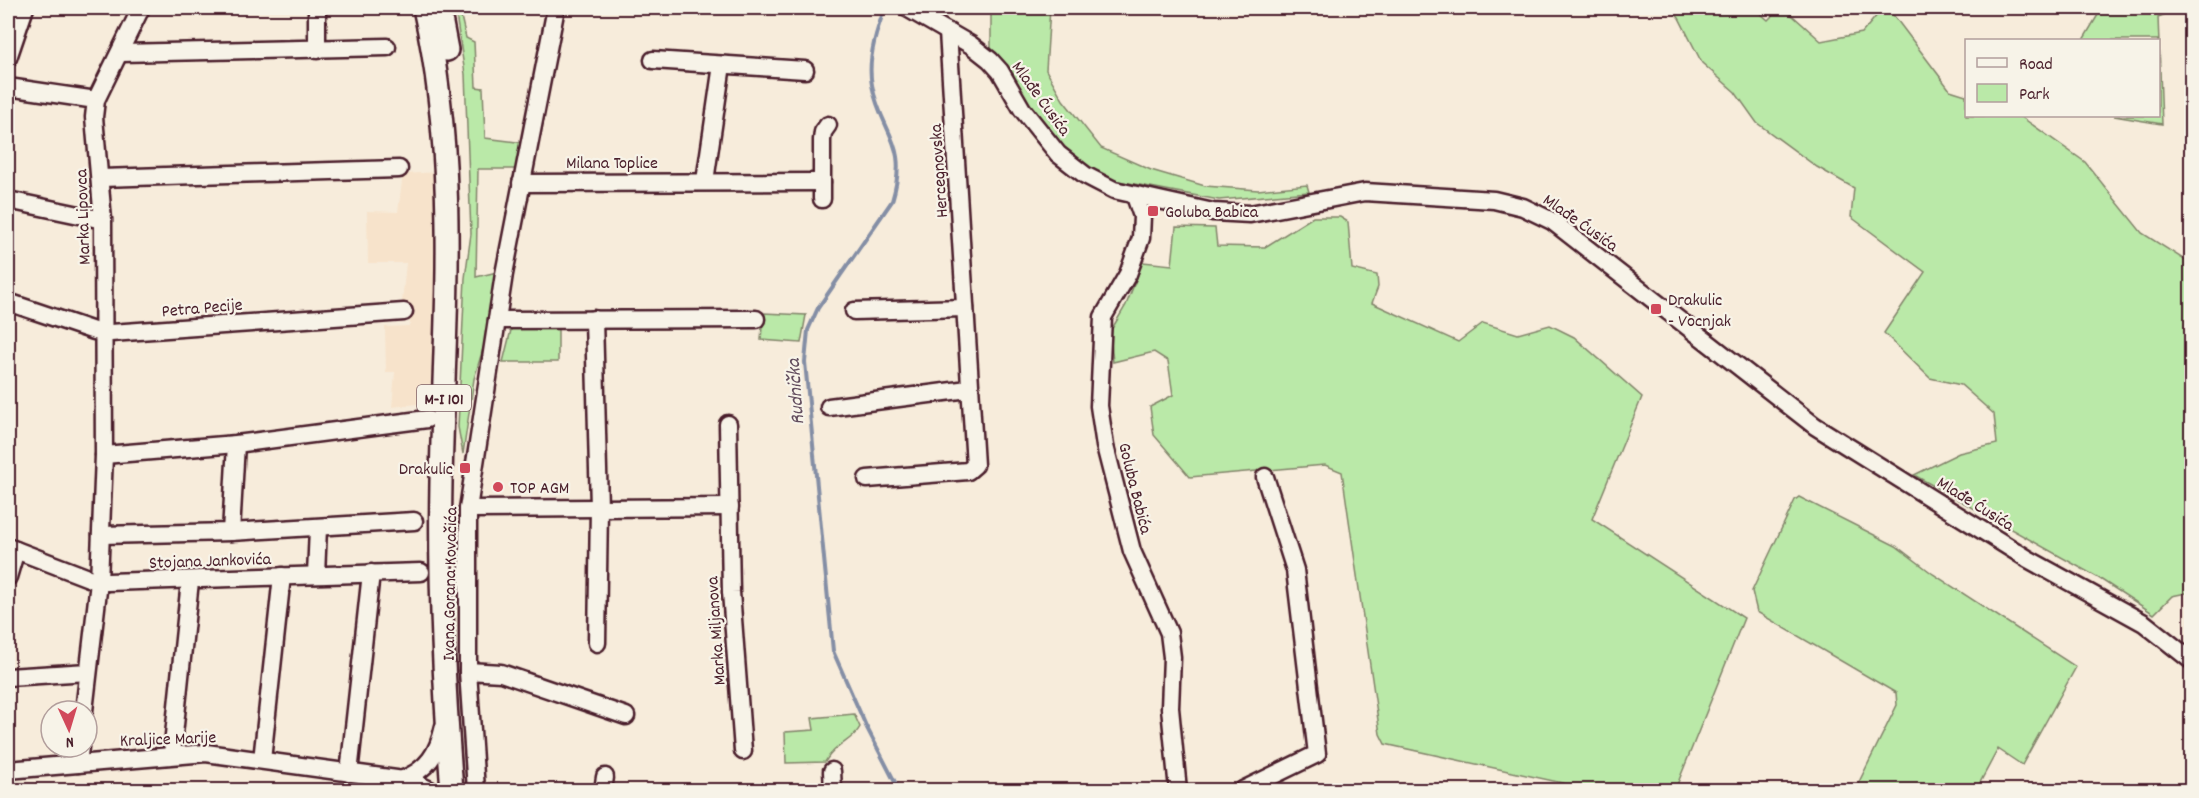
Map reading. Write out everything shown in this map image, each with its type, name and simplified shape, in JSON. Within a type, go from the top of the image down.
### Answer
[{"type":"main road","name":"M-I 101","points":[[424,8],[440,98],[448,190],[447,326],[441,482],[441,594],[452,790]]},
{"type":"main road","name":"M-I 101","points":[[439,8],[451,80],[458,179],[459,279],[451,558],[464,790]]},
{"type":"street","points":[[8,58],[25,8]]},
{"type":"street","name":"Marka Lipovca","points":[[85,699],[99,582],[104,455],[103,220],[94,117],[96,100],[121,53],[141,8]]},
{"type":"street","points":[[317,8],[317,50]]},
{"type":"street","name":"Ivana Gorana Kovačića","points":[[476,790],[468,671],[468,509],[496,320],[520,183],[555,8]]},
{"type":"street","name":"Mlađe Ćusića","points":[[910,8],[990,60],[1046,141],[1072,166],[1100,184],[1135,196],[1214,212],[1250,214],[1365,192],[1494,200],[1523,207],[1552,221],[1815,426],[2028,559],[2144,623],[2192,661]]},
{"type":"street","name":"Hercegnovska","points":[[867,478],[968,471],[974,468],[948,32]]},
{"type":"street","points":[[121,53],[387,47]]},
{"type":"street","points":[[653,60],[805,70]]},
{"type":"street","points":[[705,181],[722,65]]},
{"type":"street","points":[[8,87],[96,100]]},
{"type":"street","name":"Milana Toplice","points":[[520,183],[705,181],[822,191],[822,140],[828,125]]},
{"type":"street","points":[[101,178],[399,169]]},
{"type":"street","name":"Goluba Babića","points":[[1135,196],[1142,216],[1141,238],[1128,274],[1103,317],[1098,379],[1105,446],[1132,551],[1169,633],[1172,657],[1170,708],[1178,790]]},
{"type":"street","points":[[8,200],[103,220]]},
{"type":"street","name":"Petra Pecije","points":[[8,302],[105,332],[404,312]]},
{"type":"street","points":[[854,311],[965,308]]},
{"type":"street","points":[[594,319],[599,507],[597,643]]},
{"type":"street","points":[[496,320],[756,319]]},
{"type":"street","points":[[829,407],[968,389]]},
{"type":"street","points":[[104,455],[236,444],[427,419]]},
{"type":"street","name":"Marka Miljanova","points":[[728,424],[730,592],[743,751]]},
{"type":"street","points":[[231,531],[236,444]]},
{"type":"street","points":[[1243,790],[1317,754],[1295,570],[1264,477]]},
{"type":"street","points":[[468,509],[730,507]]},
{"type":"street","points":[[101,535],[318,528],[414,521]]},
{"type":"street","points":[[316,575],[318,528]]},
{"type":"street","points":[[8,577],[12,548]]},
{"type":"street","name":"Stojana Jankovića","points":[[12,548],[99,582],[190,581],[421,572]]},
{"type":"street","points":[[349,773],[371,573]]},
{"type":"street","points":[[262,760],[282,576]]},
{"type":"street","points":[[172,754],[190,581]]},
{"type":"street","points":[[468,671],[501,673],[626,716]]},
{"type":"street","points":[[8,677],[88,672]]},
{"type":"street","points":[[401,780],[417,774],[433,757],[447,714]]},
{"type":"street","name":"Kraljice Marije","points":[[99,755],[216,754],[401,780]]},
{"type":"street","name":"Kraljice Marije","points":[[8,770],[60,759]]},
{"type":"street","points":[[832,771],[833,790]]},
{"type":"street","points":[[401,780],[425,786],[430,790]]},
{"type":"shaded area","points":[[439,172],[434,402],[392,407],[395,372],[386,372],[385,327],[410,326],[409,305],[402,302],[406,263],[368,263],[367,211],[398,212],[403,174]]},
{"type":"green space","points":[[455,8],[459,8],[466,38],[474,42],[476,87],[483,88],[485,138],[524,143],[519,169],[478,169],[476,277],[497,272],[485,342],[474,379],[463,454],[458,427],[465,278],[471,234],[465,74]]},
{"type":"green space","points":[[991,8],[1050,8],[1046,70],[1063,100],[1101,148],[1151,170],[1205,186],[1258,190],[1307,185],[1309,192],[1219,200],[1108,179],[1090,171],[1068,154],[1039,121],[991,48]]},
{"type":"green space","points":[[1671,8],[1754,8],[1768,20],[1780,8],[1784,8],[1821,41],[1862,33],[1883,8],[1888,8],[1950,90],[1965,95],[1965,117],[2021,117],[2085,162],[2142,233],[2191,264],[2191,592],[2172,596],[2154,614],[2097,577],[1914,475],[1959,453],[1997,444],[1994,414],[1961,385],[1930,378],[1884,333],[1925,272],[1851,217],[1854,188],[1817,167],[1757,123],[1735,92],[1702,63],[1679,18]]},
{"type":"green space","points":[[2102,8],[2181,8],[2158,17],[2159,39],[2084,39]]},
{"type":"green space","points":[[2160,70],[2162,124],[2120,117],[2160,117]]},
{"type":"green space","points":[[1313,217],[1340,217],[1348,222],[1352,269],[1377,275],[1378,287],[1372,303],[1458,342],[1483,323],[1518,334],[1550,325],[1574,337],[1642,397],[1592,519],[1744,618],[1675,790],[1594,790],[1385,744],[1380,734],[1342,472],[1325,465],[1190,477],[1154,435],[1150,407],[1173,395],[1168,361],[1154,352],[1113,362],[1110,332],[1126,305],[1143,262],[1172,265],[1176,227],[1215,228],[1217,246],[1265,247]]},
{"type":"green space","points":[[763,313],[806,315],[801,343],[761,340]]},
{"type":"green space","points":[[558,325],[558,362],[503,362],[512,326]]},
{"type":"green space","points":[[1799,497],[1896,546],[1933,574],[2076,667],[2022,765],[1998,749],[1976,790],[1855,790],[1897,705],[1896,693],[1757,612],[1752,591],[1795,500]]},
{"type":"green space","points":[[854,714],[860,727],[857,732],[834,751],[825,762],[786,763],[785,732],[814,730],[812,718]]},
{"type":"waterway","name":"Rudnička","points":[[885,8],[873,46],[871,76],[876,102],[896,151],[897,181],[892,201],[818,308],[808,330],[805,362],[833,651],[866,726],[899,790]]},
{"type":"place","name":"Goluba Babica","points":[[1153,211]]},
{"type":"place","name":"Drakulic - Vocnjak","points":[[1656,309]]},
{"type":"place","name":"Drakulic","points":[[465,468]]},
{"type":"place","name":"TOP AGM","points":[[498,487]]}]
